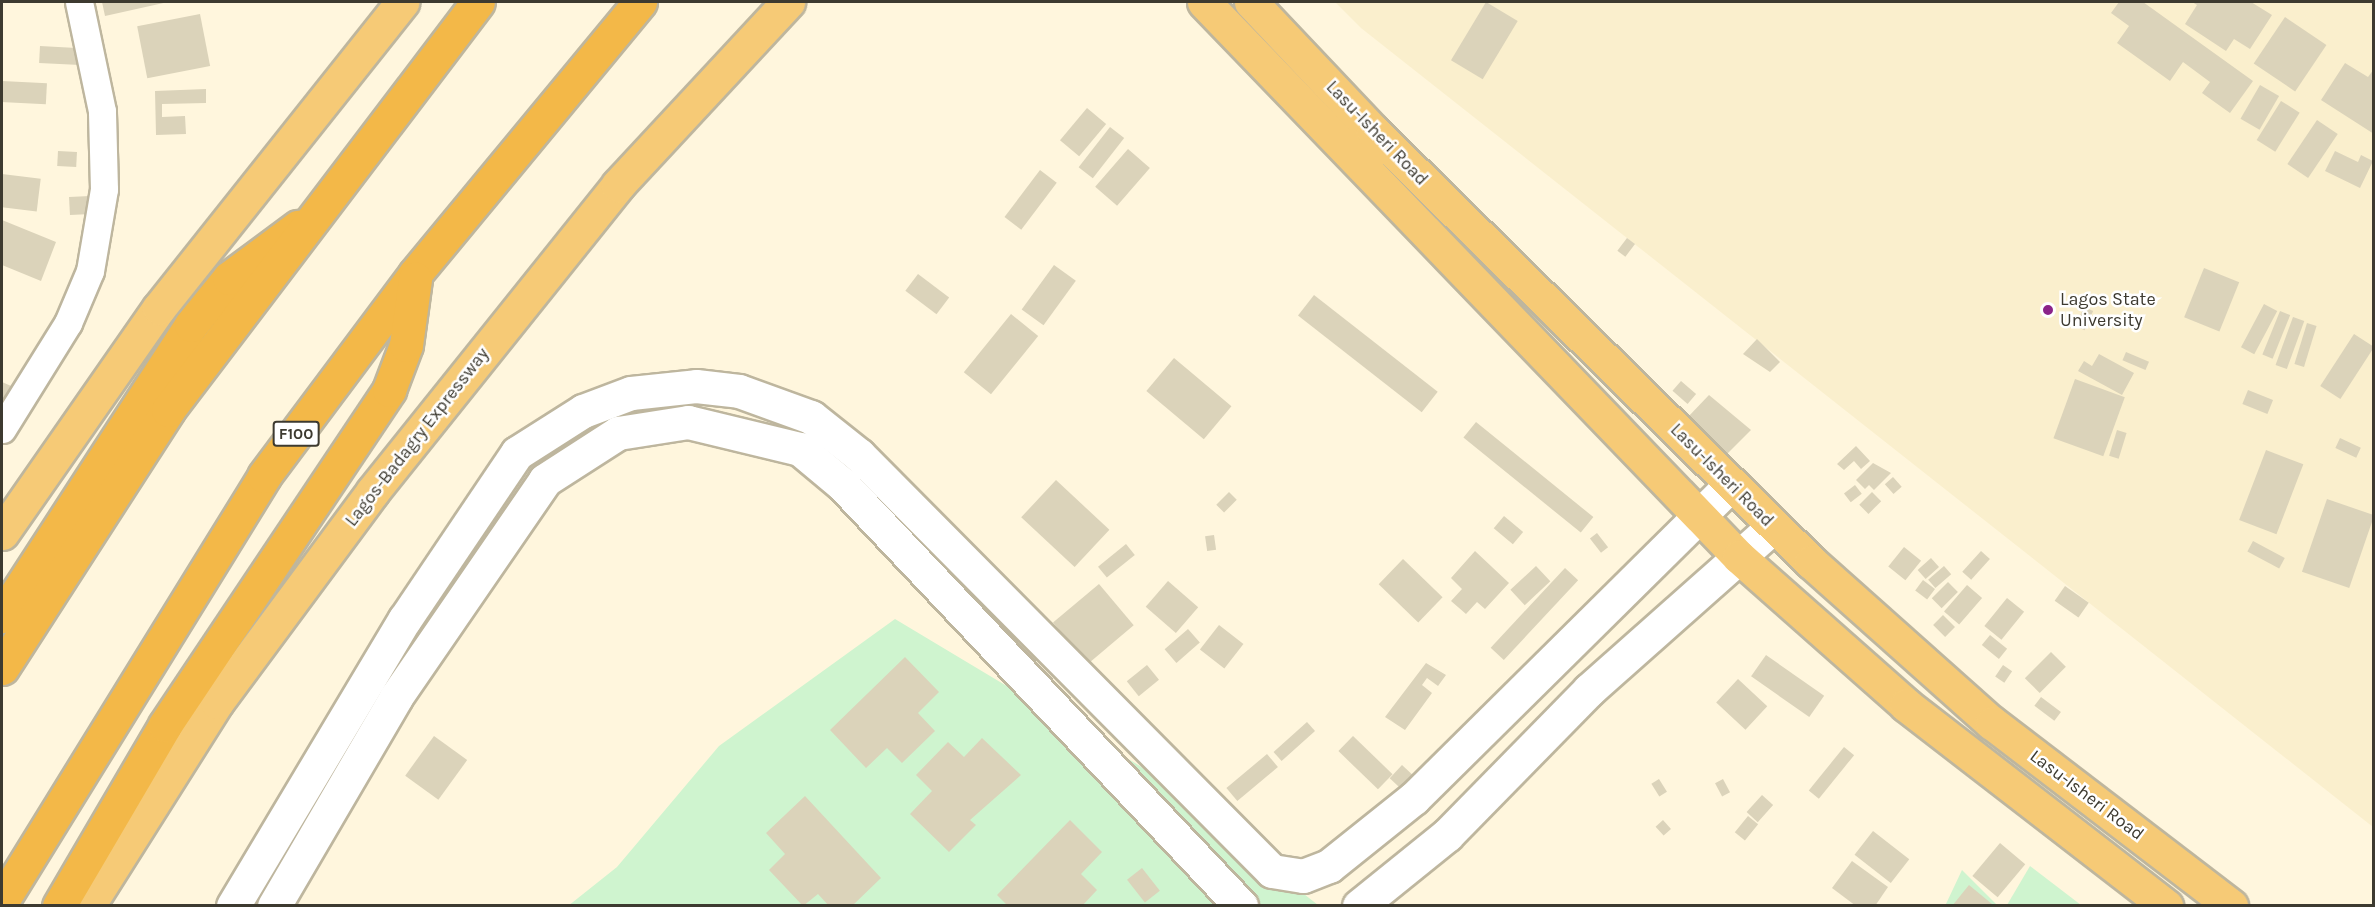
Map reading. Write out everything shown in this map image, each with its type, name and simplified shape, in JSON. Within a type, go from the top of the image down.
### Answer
[{"type":"highway","points":[[2,668],[168,410],[478,2]]},
{"type":"highway","name":"F100","points":[[2,901],[264,476],[415,274],[640,2]]},
{"type":"highway","points":[[2,616],[191,325],[228,278],[261,250],[315,217]]},
{"type":"highway","points":[[59,906],[165,725],[389,390],[406,345],[415,274]]},
{"type":"main road","points":[[2,533],[159,308],[402,2]]},
{"type":"main road","name":"Lagos-Badagry Expressway","points":[[88,906],[217,702],[373,491],[618,185],[788,2]]},
{"type":"main road","name":"Lasu-Isheri Road","points":[[1204,2],[1697,516],[1739,556],[1906,705],[2166,906]]},
{"type":"main road","name":"Lasu-Isheri Road","points":[[1251,2],[1373,131],[1774,526],[1992,723],[2231,906]]},
{"type":"main road","points":[[233,906],[405,619],[517,453],[583,411],[631,393],[696,386],[739,391],[811,417],[867,463],[1272,871],[1303,876],[1329,866],[1414,798],[1731,484]]},
{"type":"main road","points":[[273,906],[322,819],[396,697],[545,480],[618,433],[688,422],[800,449],[842,484],[1241,906]]},
{"type":"main road","points":[[1359,906],[1447,835],[1589,690],[1774,526]]},
{"type":"street","points":[[2,429],[68,323],[90,271],[104,189],[102,111],[79,2]]},
{"type":"shaded area","name":"Lagos State University","points":[[1335,2],[2373,2],[2373,827],[1361,28]]},
{"type":"green space","points":[[895,619],[1140,766],[1318,905],[568,906],[617,867],[719,746]]},
{"type":"green space","points":[[2030,866],[2081,905],[2007,905]]},
{"type":"green space","points":[[1962,870],[1997,905],[1945,906]]},
{"type":"building","points":[[102,2],[168,2],[105,16]]},
{"type":"building","points":[[1486,2],[1518,21],[1483,79],[1451,60]]},
{"type":"building","points":[[2119,2],[2143,2],[2253,81],[2230,113],[2202,93],[2210,82],[2183,62],[2170,81],[2117,43],[2129,26],[2111,13]]},
{"type":"building","points":[[2192,2],[2251,2],[2272,15],[2250,49],[2234,39],[2226,51],[2185,24],[2197,5]]},
{"type":"building","points":[[200,14],[210,66],[147,78],[137,26]]},
{"type":"building","points":[[2285,17],[2326,45],[2295,91],[2254,63]]},
{"type":"building","points":[[40,46],[81,48],[80,65],[39,63]]},
{"type":"building","points":[[2345,63],[2368,77],[2374,69],[2374,134],[2321,100]]},
{"type":"building","points":[[2,81],[47,83],[46,104],[2,102]]},
{"type":"building","points":[[2260,85],[2279,96],[2260,130],[2240,119]]},
{"type":"building","points":[[206,89],[206,103],[162,104],[162,117],[185,116],[186,134],[156,135],[155,91]]},
{"type":"building","points":[[2281,101],[2300,113],[2275,152],[2257,140]]},
{"type":"building","points":[[1087,108],[1106,124],[1079,156],[1060,140]]},
{"type":"building","points":[[2317,120],[2338,134],[2308,178],[2287,164]]},
{"type":"building","points":[[1110,127],[1124,138],[1093,178],[1079,167]]},
{"type":"building","points":[[1128,149],[1150,168],[1117,206],[1095,187]]},
{"type":"building","points":[[58,151],[77,152],[76,167],[57,166]]},
{"type":"building","points":[[2335,151],[2358,162],[2361,155],[2373,161],[2360,188],[2325,171]]},
{"type":"building","points":[[1040,170],[1057,183],[1021,230],[1004,217]]},
{"type":"building","points":[[2,174],[41,179],[37,212],[2,207]]},
{"type":"building","points":[[90,196],[91,214],[70,215],[69,197]]},
{"type":"building","points":[[2,220],[56,242],[41,281],[2,265]]},
{"type":"building","points":[[1627,238],[1635,244],[1625,257],[1617,251]]},
{"type":"building","points":[[1054,265],[1076,281],[1044,325],[1022,309]]},
{"type":"building","points":[[2204,268],[2239,282],[2219,331],[2184,317]]},
{"type":"building","points":[[918,274],[949,297],[937,314],[905,291]]},
{"type":"building","points":[[1314,295],[1438,392],[1422,412],[1298,315]]},
{"type":"building","points":[[2264,304],[2277,311],[2254,354],[2241,347]]},
{"type":"building","points":[[2084,307],[2093,311],[2085,330],[2075,326]]},
{"type":"building","points":[[2280,311],[2290,315],[2273,359],[2262,355]]},
{"type":"building","points":[[1011,314],[1038,336],[991,394],[964,372]]},
{"type":"building","points":[[2293,317],[2304,321],[2287,369],[2276,365]]},
{"type":"building","points":[[2307,323],[2317,326],[2304,367],[2294,364]]},
{"type":"building","points":[[2354,334],[2374,347],[2340,399],[2320,386]]},
{"type":"building","points":[[1757,339],[1780,362],[1770,372],[1743,354]]},
{"type":"building","points":[[2126,352],[2149,362],[2145,370],[2122,360]]},
{"type":"building","points":[[2099,354],[2134,373],[2122,395],[2078,371],[2084,361],[2092,366]]},
{"type":"building","points":[[1174,358],[1231,406],[1204,439],[1146,391]]},
{"type":"building","points":[[2075,379],[2125,397],[2103,456],[2053,438]]},
{"type":"building","points":[[1681,381],[1696,394],[1688,404],[1672,391]]},
{"type":"building","points":[[2,382],[18,389],[2,415]]},
{"type":"building","points":[[2248,390],[2273,400],[2267,414],[2242,404]]},
{"type":"building","points":[[1709,395],[1751,430],[1725,456],[1687,418]]},
{"type":"building","points":[[1476,422],[1593,517],[1581,533],[1463,438]]},
{"type":"building","points":[[2117,430],[2127,433],[2119,459],[2109,456]]},
{"type":"building","points":[[2340,438],[2361,448],[2356,458],[2335,448]]},
{"type":"building","points":[[1856,446],[1870,461],[1861,469],[1854,461],[1844,470],[1837,464]]},
{"type":"building","points":[[2266,450],[2303,464],[2276,534],[2239,520]]},
{"type":"building","points":[[1873,463],[1891,473],[1874,490],[1869,485],[1865,489],[1856,480]]},
{"type":"building","points":[[1893,477],[1902,487],[1894,494],[1885,484]]},
{"type":"building","points":[[1056,480],[1109,530],[1075,567],[1021,517]]},
{"type":"building","points":[[1855,485],[1862,494],[1851,502],[1844,494]]},
{"type":"building","points":[[1229,492],[1237,500],[1224,513],[1216,505]]},
{"type":"building","points":[[1872,492],[1881,501],[1868,514],[1859,505]]},
{"type":"building","points":[[2327,499],[2374,515],[2349,588],[2302,572]]},
{"type":"building","points":[[1504,516],[1523,532],[1513,544],[1494,528]]},
{"type":"building","points":[[1597,533],[1608,547],[1601,553],[1590,539]]},
{"type":"building","points":[[1214,535],[1216,550],[1207,551],[1205,536]]},
{"type":"building","points":[[2253,541],[2285,558],[2279,568],[2247,552]]},
{"type":"building","points":[[1126,544],[1135,555],[1107,578],[1098,567]]},
{"type":"building","points":[[1904,547],[1921,561],[1905,580],[1888,566]]},
{"type":"building","points":[[1475,551],[1509,583],[1485,609],[1477,602],[1466,614],[1451,601],[1462,589],[1451,578]]},
{"type":"building","points":[[1981,551],[1990,559],[1971,580],[1962,572]]},
{"type":"building","points":[[1931,558],[1939,567],[1926,579],[1918,570]]},
{"type":"building","points":[[1403,559],[1443,597],[1418,622],[1379,584]]},
{"type":"building","points":[[1536,566],[1550,581],[1525,605],[1510,590]]},
{"type":"building","points":[[1944,566],[1951,574],[1935,588],[1928,580]]},
{"type":"building","points":[[1565,568],[1578,580],[1504,660],[1491,648]]},
{"type":"building","points":[[1923,580],[1935,589],[1927,599],[1915,590]]},
{"type":"building","points":[[1168,581],[1198,607],[1176,633],[1146,607]]},
{"type":"building","points":[[1948,582],[1958,592],[1942,608],[1932,598]]},
{"type":"building","points":[[1099,584],[1134,625],[1088,664],[1053,623]]},
{"type":"building","points":[[1967,585],[1982,598],[1959,625],[1944,611]]},
{"type":"building","points":[[2065,586],[2089,603],[2078,617],[2055,601]]},
{"type":"building","points":[[2007,598],[2024,612],[2001,640],[1984,626]]},
{"type":"building","points":[[1943,615],[1955,627],[1945,637],[1933,625]]},
{"type":"building","points":[[1219,625],[1243,644],[1224,669],[1200,649]]},
{"type":"building","points":[[1188,629],[1200,643],[1176,663],[1165,649]]},
{"type":"building","points":[[1990,635],[2007,649],[1999,659],[1982,645]]},
{"type":"building","points":[[2051,652],[2066,667],[2040,693],[2025,678]]},
{"type":"building","points":[[1766,655],[1824,696],[1809,717],[1751,676]]},
{"type":"building","points":[[905,657],[939,692],[918,713],[935,731],[902,763],[887,748],[866,768],[830,730]]},
{"type":"building","points":[[1426,663],[1446,675],[1438,686],[1427,678],[1422,685],[1432,693],[1405,730],[1385,717]]},
{"type":"building","points":[[1147,665],[1159,680],[1139,696],[1127,681]]},
{"type":"building","points":[[2003,665],[2012,671],[2004,683],[1995,677]]},
{"type":"building","points":[[1738,679],[1767,706],[1745,730],[1716,702]]},
{"type":"building","points":[[2041,697],[2061,712],[2054,721],[2034,706]]},
{"type":"building","points":[[1307,722],[1315,731],[1282,761],[1274,752]]},
{"type":"building","points":[[434,736],[467,760],[438,800],[405,776]]},
{"type":"building","points":[[1353,736],[1393,774],[1378,789],[1338,751]]},
{"type":"building","points":[[982,738],[1021,775],[970,820],[976,825],[949,852],[910,814],[932,791],[916,775],[948,742],[964,757]]},
{"type":"building","points":[[1844,747],[1854,755],[1819,799],[1809,791]]},
{"type":"building","points":[[1267,754],[1278,767],[1237,801],[1226,788]]},
{"type":"building","points":[[1402,765],[1418,780],[1406,793],[1390,778]]},
{"type":"building","points":[[1659,779],[1667,792],[1659,796],[1651,784]]},
{"type":"building","points":[[1723,779],[1730,792],[1722,796],[1715,783]]},
{"type":"building","points":[[1762,795],[1773,805],[1758,822],[1747,812]]},
{"type":"building","points":[[805,796],[881,878],[852,906],[829,906],[818,894],[803,906],[769,870],[785,854],[766,833]]},
{"type":"building","points":[[1748,816],[1758,824],[1745,841],[1735,832]]},
{"type":"building","points":[[1070,820],[1102,852],[1081,874],[1097,890],[1082,906],[1008,906],[997,895]]},
{"type":"building","points":[[1663,820],[1671,829],[1664,836],[1656,827]]},
{"type":"building","points":[[1873,831],[1909,859],[1891,883],[1855,855]]},
{"type":"building","points":[[2000,843],[2025,864],[1998,897],[1972,876]]},
{"type":"building","points":[[1852,861],[1888,887],[1875,906],[1856,906],[1832,888]]},
{"type":"building","points":[[1142,868],[1160,891],[1145,903],[1127,880]]},
{"type":"building","points":[[1969,885],[1992,904],[1990,906],[1952,906]]},
{"type":"place","name":"Lagos State University","points":[[2048,310]]}]
